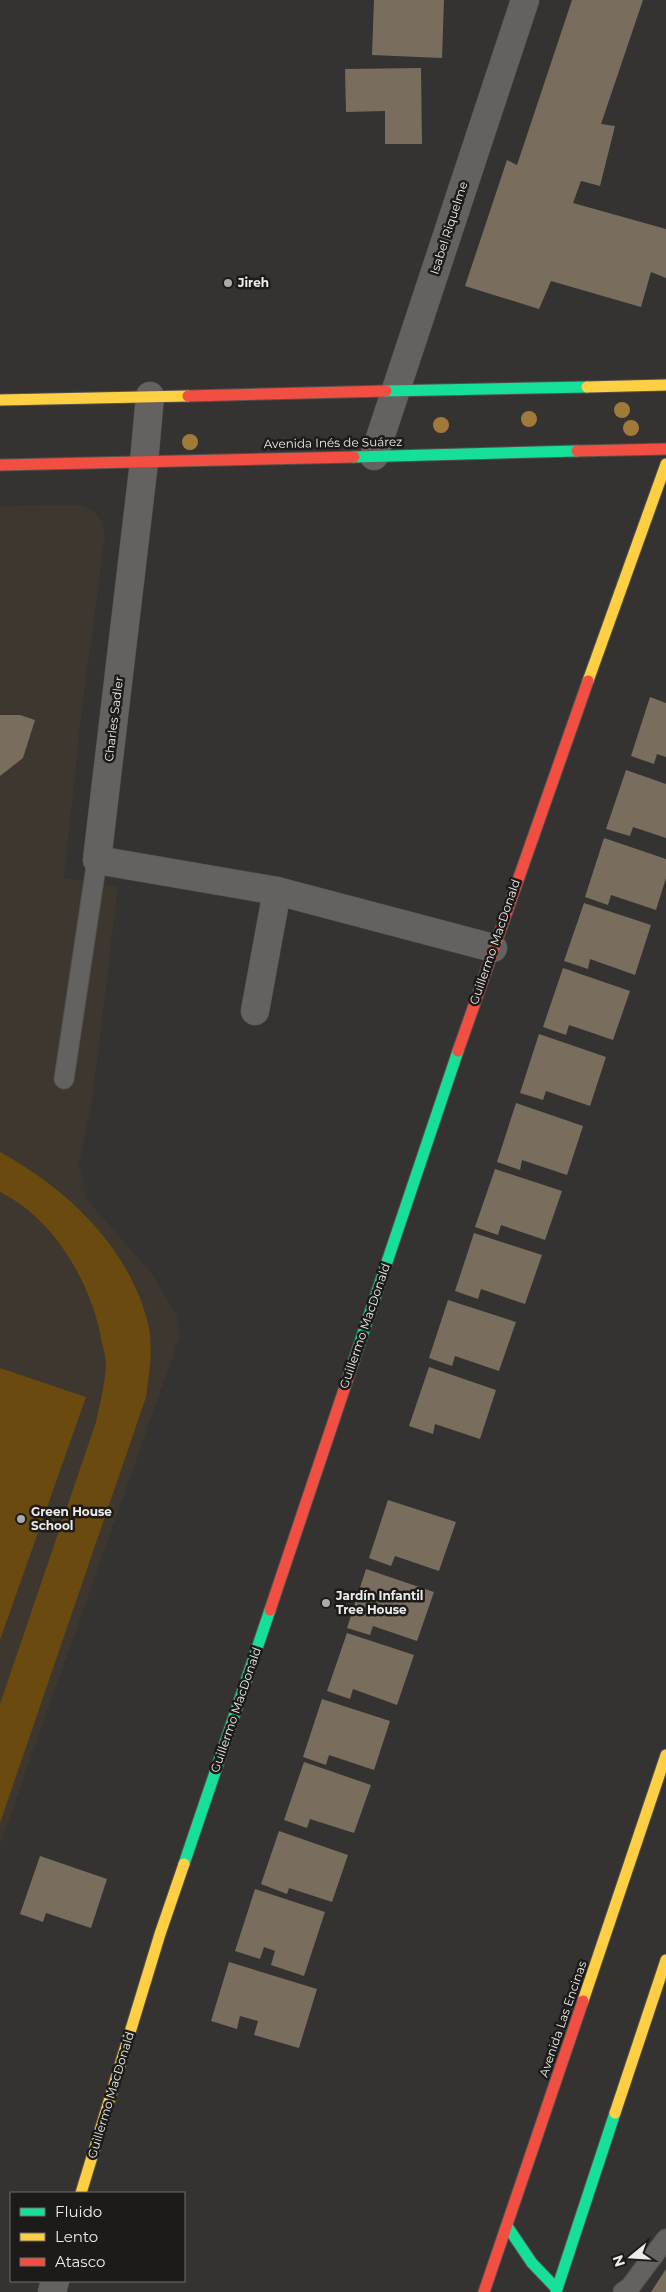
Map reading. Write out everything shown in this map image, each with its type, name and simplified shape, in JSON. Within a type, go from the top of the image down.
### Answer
[{"type":"street","name":"Isabel Riquelme","points":[[374,456],[525,0]]},
{"type":"street","points":[[0,400],[666,385]]},
{"type":"street","name":"Charles Sadler","points":[[97,860],[144,462],[150,396]]},
{"type":"street","name":"Avenida Inés de Suárez","points":[[0,465],[666,449]]},
{"type":"street","name":"Guillermo MacDonald","points":[[82,2192],[160,1934],[493,948],[666,464]]},
{"type":"street","points":[[97,860],[277,891],[493,948]]},
{"type":"street","points":[[255,1011],[277,891]]},
{"type":"street","name":"Avenida Las Encinas","points":[[484,2292],[508,2226],[666,1755]]},
{"type":"street","points":[[508,2226],[532,2263],[560,2291],[666,1960]]},
{"type":"lane","points":[[64,1079],[97,860]]},
{"type":"lane","points":[[623,2292],[630,2287],[666,2239]]},
{"type":"shaded area","name":"Green House School","points":[[81,505],[95,512],[102,521],[105,537],[82,709],[64,878],[118,887],[93,1094],[79,1164],[87,1200],[152,1274],[177,1316],[180,1336],[0,1845],[0,506]]},
{"type":"shaded area","name":"Green House School","points":[[0,1152],[50,1184],[73,1203],[112,1248],[128,1273],[141,1300],[149,1328],[151,1345],[146,1397],[0,1823],[0,1704],[96,1422],[106,1365],[105,1354],[90,1298],[68,1256],[54,1236],[38,1219],[20,1204],[0,1192]]},
{"type":"shaded area","name":"Green House School","points":[[0,1368],[86,1397],[0,1640]]},
{"type":"building","points":[[374,0],[444,0],[442,58],[372,55]]},
{"type":"building","points":[[572,0],[643,0],[601,124],[615,126],[600,186],[581,181],[573,203],[666,229],[666,278],[651,272],[641,307],[551,281],[539,309],[465,286],[507,160],[517,165]]},
{"type":"building","points":[[421,68],[422,144],[385,144],[385,111],[346,112],[345,69]]},
{"type":"building","points":[[650,697],[666,703],[666,757],[657,754],[654,764],[631,756]]},
{"type":"building","points":[[0,715],[20,715],[35,720],[23,758],[0,776]]},
{"type":"building","points":[[626,770],[666,784],[666,838],[633,827],[630,836],[606,829]]},
{"type":"building","points":[[604,838],[666,859],[666,878],[656,910],[611,895],[608,905],[585,897]]},
{"type":"building","points":[[584,903],[651,925],[635,975],[590,959],[588,969],[564,961]]},
{"type":"building","points":[[563,968],[630,991],[613,1040],[569,1025],[566,1035],[543,1027]]},
{"type":"building","points":[[539,1034],[606,1057],[590,1106],[546,1091],[543,1100],[520,1093]]},
{"type":"building","points":[[516,1103],[583,1126],[567,1175],[522,1160],[520,1170],[497,1162]]},
{"type":"building","points":[[495,1169],[562,1191],[545,1240],[501,1225],[498,1235],[475,1227]]},
{"type":"building","points":[[474,1233],[542,1255],[525,1304],[481,1289],[478,1299],[455,1291]]},
{"type":"building","points":[[448,1300],[516,1322],[499,1371],[455,1356],[452,1366],[429,1358]]},
{"type":"building","points":[[429,1367],[496,1390],[480,1439],[435,1424],[433,1434],[409,1426]]},
{"type":"building","points":[[388,1500],[456,1522],[439,1571],[395,1556],[391,1566],[369,1558]]},
{"type":"building","points":[[366,1569],[434,1592],[417,1641],[373,1626],[370,1635],[347,1628]]},
{"type":"building","points":[[347,1633],[414,1655],[397,1705],[353,1689],[350,1699],[327,1691]]},
{"type":"building","points":[[322,1699],[390,1721],[374,1770],[329,1755],[326,1765],[303,1757]]},
{"type":"building","points":[[304,1762],[371,1785],[354,1833],[310,1819],[307,1828],[284,1820]]},
{"type":"building","points":[[279,1831],[348,1855],[332,1902],[289,1888],[287,1894],[261,1884]]},
{"type":"building","points":[[40,1856],[107,1879],[91,1928],[46,1913],[43,1922],[20,1914]]},
{"type":"building","points":[[255,1889],[325,1912],[304,1976],[271,1965],[275,1951],[264,1947],[260,1959],[235,1951]]},
{"type":"building","points":[[229,1962],[317,1989],[299,2048],[254,2035],[258,2021],[240,2016],[237,2029],[211,2021]]},
{"type":"building","points":[[666,2269],[666,2292],[651,2292]]},
{"type":"traffic: fast","points":[[386,391],[587,387]]},
{"type":"traffic: fast","points":[[354,457],[577,451]]},
{"type":"traffic: fast","points":[[353,1363],[458,1051]]},
{"type":"traffic: fast","points":[[184,1864],[270,1610]]},
{"type":"traffic: fast","points":[[556,2292],[615,2113]]},
{"type":"traffic: fast","points":[[507,2226],[532,2263],[557,2289]]},
{"type":"traffic: slow","points":[[587,387],[666,385]]},
{"type":"traffic: slow","points":[[0,400],[188,396]]},
{"type":"traffic: slow","points":[[588,681],[666,464]]},
{"type":"traffic: slow","points":[[583,2001],[666,1755]]},
{"type":"traffic: slow","points":[[81,2192],[160,1934],[184,1864]]},
{"type":"traffic: slow","points":[[615,2113],[666,1960]]},
{"type":"traffic: jam","points":[[188,396],[386,391]]},
{"type":"traffic: jam","points":[[577,451],[666,449]]},
{"type":"traffic: jam","points":[[0,465],[354,457]]},
{"type":"traffic: jam","points":[[458,1051],[588,681]]},
{"type":"traffic: jam","points":[[270,1610],[353,1363]]},
{"type":"traffic: jam","points":[[484,2292],[583,2001]]},
{"type":"place","name":"Jireh","points":[[228,283]]},
{"type":"place","name":"Green House School","points":[[21,1519]]},
{"type":"place","name":"Jardín Infantil Tree House","points":[[326,1603]]}]
